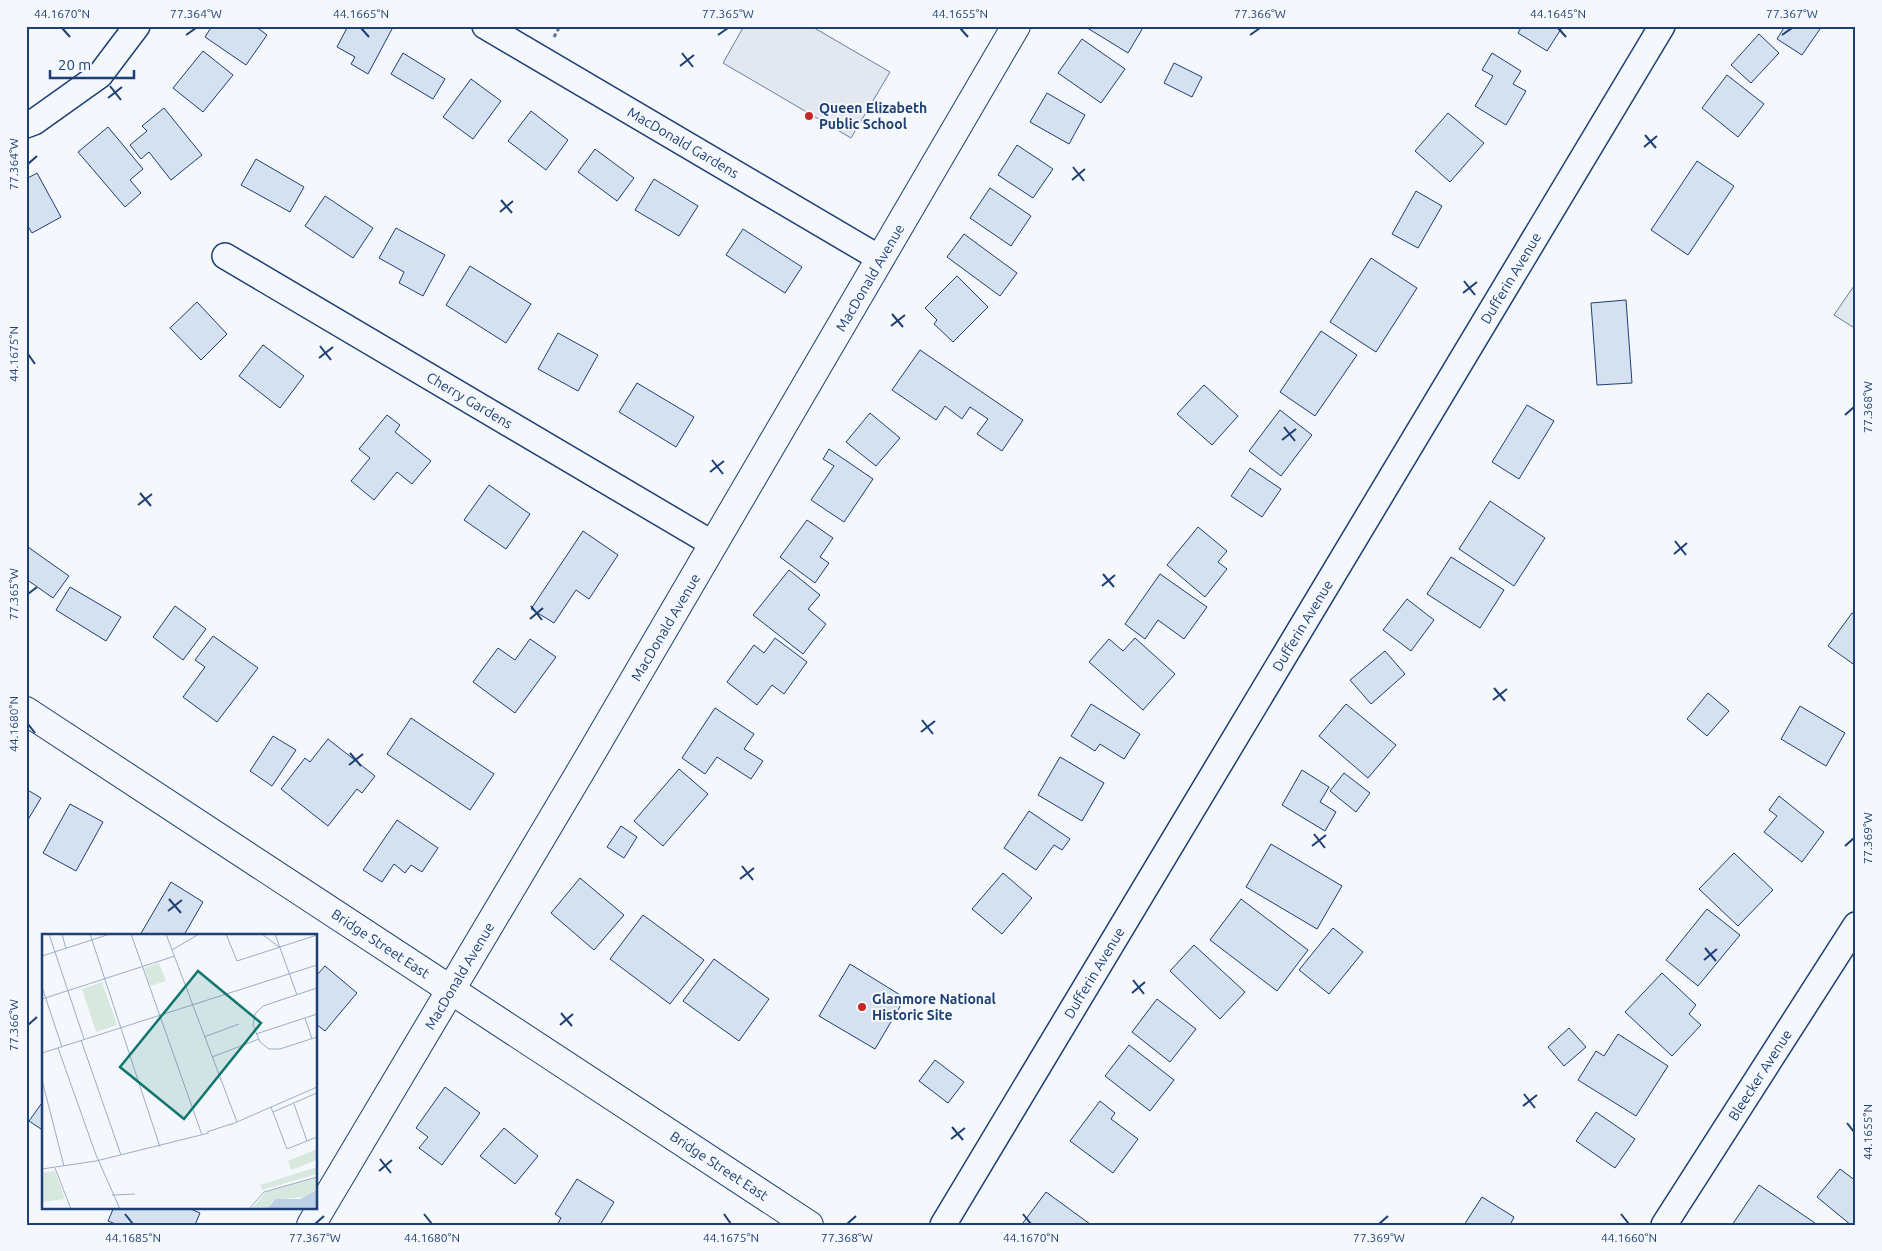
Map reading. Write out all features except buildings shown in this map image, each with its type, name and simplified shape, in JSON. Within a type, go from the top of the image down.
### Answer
[{"type":"street","points":[[26,125],[34,122],[100,75],[137,26]]},
{"type":"street","name":"MacDonald Gardens","points":[[485,26],[881,259]]},
{"type":"street","name":"MacDonald Avenue","points":[[311,1225],[451,991],[1016,26]]},
{"type":"street","name":"Dufferin Avenue","points":[[943,1225],[1662,26]]},
{"type":"street","name":"Cherry Gardens","points":[[225,256],[713,544]]},
{"type":"street","name":"Bridge Street East","points":[[26,711],[809,1225]]},
{"type":"street","name":"Bleecker Avenue","points":[[1664,1225],[1856,926]]},
{"type":"shaded area","points":[[744,26],[811,26],[890,72],[851,138],[723,63]]},
{"type":"shaded area","points":[[1856,283],[1856,329],[1834,315]]},
{"type":"place","name":"Queen Elizabeth Public School","points":[[809,116]]},
{"type":"place","name":"Glanmore National Historic Site","points":[[862,1007]]}]
